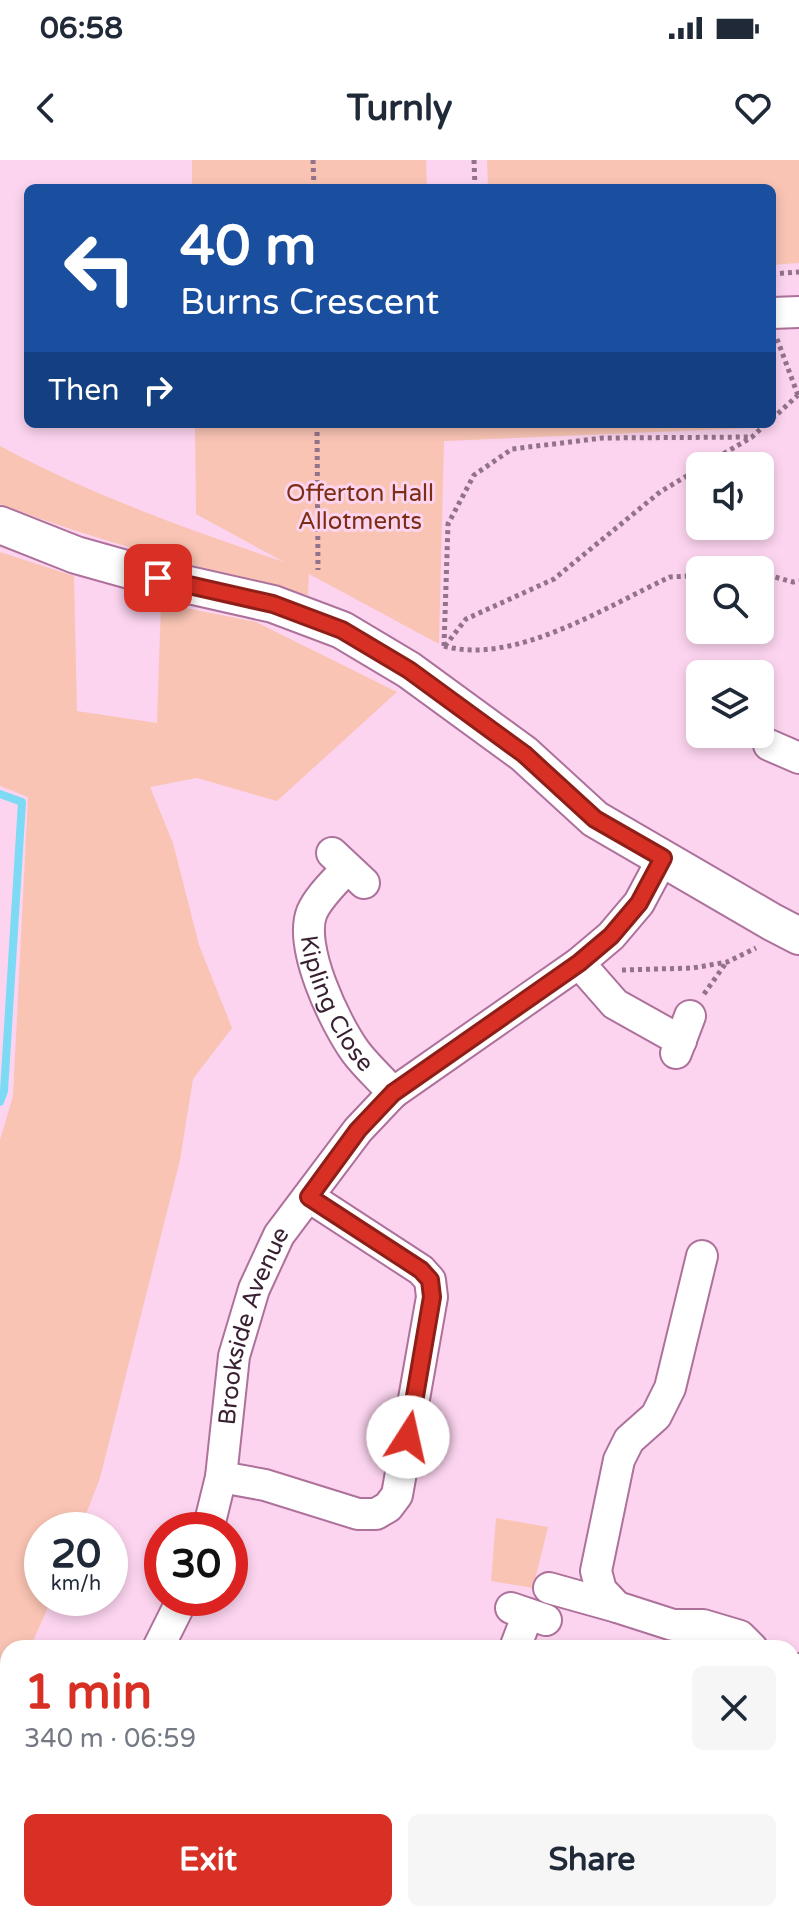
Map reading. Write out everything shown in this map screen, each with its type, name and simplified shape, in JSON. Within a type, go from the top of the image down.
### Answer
[{"type":"main road","points":[[0,525],[76,555],[158,578],[273,604],[342,630],[409,670],[524,754],[595,819],[792,932]]},
{"type":"street","points":[[776,313],[799,312]]},
{"type":"street","points":[[774,747],[799,758]]},
{"type":"street","name":"Brookside Avenue","points":[[212,1512],[221,1477],[234,1356],[254,1289],[279,1235],[358,1130],[393,1093],[582,967],[639,903],[663,858]]},
{"type":"street","name":"Kipling Close","points":[[348,868],[313,909],[308,925],[309,944],[318,979],[355,1051],[393,1093]]},
{"type":"street","points":[[582,967],[615,1004],[682,1037]]},
{"type":"street","points":[[221,1477],[265,1485],[358,1514],[376,1514],[388,1507],[397,1495],[432,1297],[430,1280],[421,1270],[309,1197]]},
{"type":"street","points":[[617,1607],[601,1590],[596,1571],[619,1460],[629,1440],[656,1416],[670,1388],[702,1256]]},
{"type":"street","points":[[549,1588],[673,1625],[703,1625],[744,1640]]},
{"type":"street","points":[[518,1640],[528,1614]]},
{"type":"street","points":[[162,1640],[174,1616]]},
{"type":"path","points":[[313,160],[314,184]]},
{"type":"path","points":[[474,160],[475,184]]},
{"type":"path","points":[[776,274],[799,272]]},
{"type":"path","points":[[776,336],[799,396],[776,416]]},
{"type":"path","points":[[317,428],[318,570]]},
{"type":"path","points":[[727,452],[762,428]]},
{"type":"path","points":[[444,646],[448,524],[474,475],[512,449],[603,438],[752,437]]},
{"type":"path","points":[[444,646],[466,619],[554,579],[660,492],[686,477]]},
{"type":"path","points":[[444,646],[465,652],[538,640],[670,577],[686,576]]},
{"type":"path","points":[[774,577],[799,581]]},
{"type":"path","points":[[582,967],[693,968],[727,962],[792,932]]},
{"type":"path","points":[[682,1037],[727,962]]},
{"type":"green space","points":[[192,160],[426,160],[427,184],[192,184]]},
{"type":"green space","points":[[487,160],[799,160],[799,263],[776,265],[776,184],[488,184]]},
{"type":"green space","name":"Offerton Hall Allotments","points":[[195,428],[752,428],[444,441],[439,644],[309,574],[308,595],[114,543],[0,504],[0,446],[104,496],[284,562],[196,514]]},
{"type":"green space","points":[[0,552],[74,576],[77,711],[157,723],[161,603],[256,622],[397,692],[277,801],[197,778],[150,787],[173,843],[199,945],[232,1028],[193,1079],[180,1160],[100,1478],[87,1512],[24,1512],[24,1616],[44,1616],[34,1640],[0,1640],[0,1140],[13,1096],[28,797],[0,786]]},
{"type":"green space","points":[[496,1518],[548,1527],[533,1588],[491,1581]]},
{"type":"waterway","points":[[0,794],[22,802],[4,1091],[0,1102]]},
{"type":"route","points":[[158,578],[273,604],[342,630],[409,670],[524,754],[595,819],[663,858],[639,903],[611,936],[579,963],[393,1093],[358,1130],[309,1197],[421,1270],[430,1280],[432,1297],[408,1437]]}]
